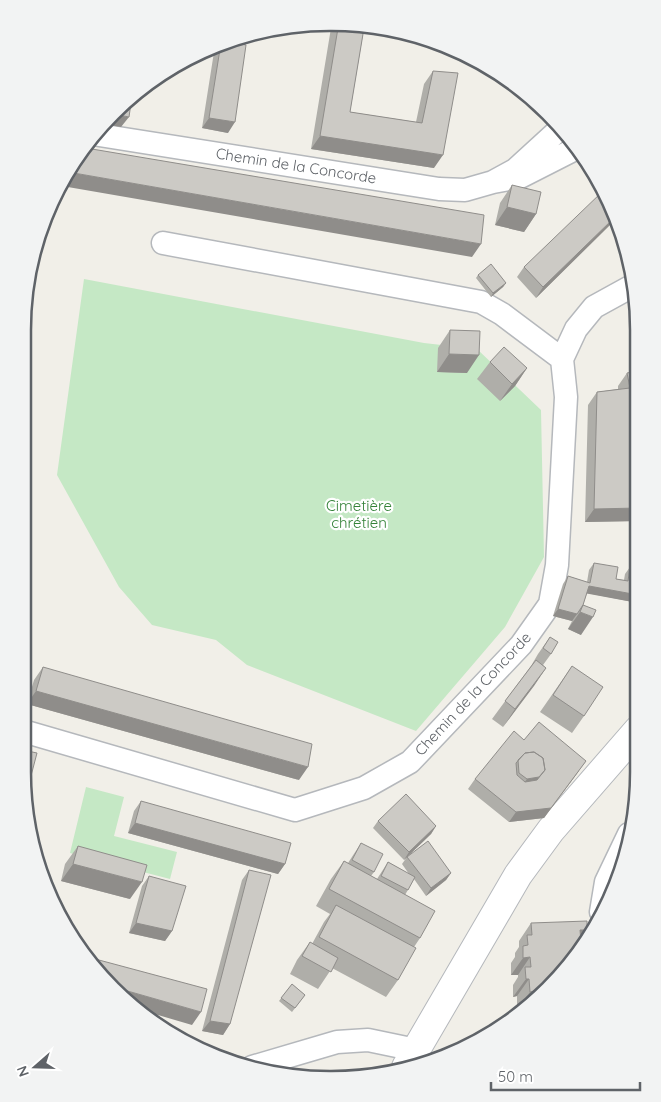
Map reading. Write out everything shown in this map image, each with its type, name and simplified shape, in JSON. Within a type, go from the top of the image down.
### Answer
[{"type":"street","points":[[493,182],[515,170],[555,133]]},
{"type":"street","name":"Chemin de la Concorde","points":[[104,136],[439,189],[464,190],[493,182]]},
{"type":"street","points":[[493,182],[520,177],[570,151]]},
{"type":"street","points":[[163,243],[481,302],[502,314],[562,359],[576,328],[594,307],[627,289]]},
{"type":"street","name":"Chemin de la Concorde","points":[[31,734],[295,810],[364,788],[410,762],[521,645],[550,604],[557,565],[566,397],[562,359]]},
{"type":"street","points":[[263,1063],[337,1042],[368,1040],[411,1058],[518,875],[552,830],[630,739]]},
{"type":"street","points":[[605,891],[606,882],[616,860]]},
{"type":"green space","name":"Cimetière chrétien","points":[[84,279],[424,343],[477,349],[541,410],[544,557],[505,627],[416,731],[247,665],[216,640],[152,625],[119,587],[57,475]]},
{"type":"green space","points":[[86,787],[124,797],[114,836],[177,852],[170,879],[70,853]]},
{"type":"building","points":[[337,31],[363,33],[350,112],[422,123],[433,71],[458,73],[443,155],[320,136]]},
{"type":"building","points":[[243,44],[246,45],[235,122],[209,118],[219,53]]},
{"type":"building","points":[[130,109],[129,117],[123,116]]},
{"type":"building","points":[[92,149],[484,215],[481,244],[76,173]]},
{"type":"building","points":[[512,185],[541,192],[536,214],[507,207]]},
{"type":"building","points":[[598,196],[609,222],[543,287],[524,267]]},
{"type":"building","points":[[491,264],[506,283],[493,293],[478,275]]},
{"type":"building","points":[[450,330],[480,331],[479,355],[449,354]]},
{"type":"building","points":[[504,347],[527,368],[512,384],[490,362]]},
{"type":"building","points":[[630,372],[630,388],[627,373]]},
{"type":"building","points":[[630,388],[630,508],[594,509],[597,392]]},
{"type":"building","points":[[594,563],[618,567],[616,579],[628,581],[630,567],[630,594],[589,586],[583,605],[577,614],[558,609],[568,576],[590,583]]},
{"type":"building","points":[[583,605],[596,610],[593,617],[580,612]]},
{"type":"building","points":[[550,637],[558,642],[551,654],[543,648]]},
{"type":"building","points":[[536,660],[546,668],[515,709],[505,701]]},
{"type":"building","points":[[572,666],[603,687],[584,716],[553,695]]},
{"type":"building","points":[[43,667],[312,744],[308,767],[36,691]]},
{"type":"building","points":[[539,722],[586,761],[551,808],[516,812],[475,779],[514,731],[524,740]],"holes":[[[534,752],[543,758],[545,770],[537,780],[525,782],[517,775],[516,763],[525,753]]]},
{"type":"building","points":[[31,752],[37,753],[31,775]]},
{"type":"building","points":[[534,752],[543,758],[545,770],[539,777],[527,779],[519,773],[518,760],[525,753]]},
{"type":"building","points":[[406,794],[436,826],[409,852],[378,821]]},
{"type":"building","points":[[141,801],[291,843],[285,864],[135,823]]},
{"type":"building","points":[[428,841],[451,873],[431,888],[407,857]]},
{"type":"building","points":[[361,843],[383,854],[374,872],[352,860]]},
{"type":"building","points":[[78,846],[147,865],[142,882],[73,864]]},
{"type":"building","points":[[344,861],[435,911],[420,938],[329,889]]},
{"type":"building","points":[[388,862],[415,877],[408,890],[381,876]]},
{"type":"building","points":[[249,870],[271,875],[230,1024],[210,1021]]},
{"type":"building","points":[[149,876],[186,886],[172,931],[136,923]]},
{"type":"building","points":[[336,905],[416,948],[398,980],[319,937]]},
{"type":"building","points":[[587,921],[587,926],[584,930],[580,930],[580,936],[568,954],[542,983],[530,992],[529,979],[526,979],[525,967],[531,967],[530,957],[523,958],[523,946],[528,945],[527,935],[532,935],[531,923]]},
{"type":"building","points":[[310,942],[338,958],[331,972],[302,956]]},
{"type":"building","points":[[98,960],[207,989],[201,1012],[128,991]]},
{"type":"building","points":[[292,984],[305,995],[295,1008],[281,998]]}]
